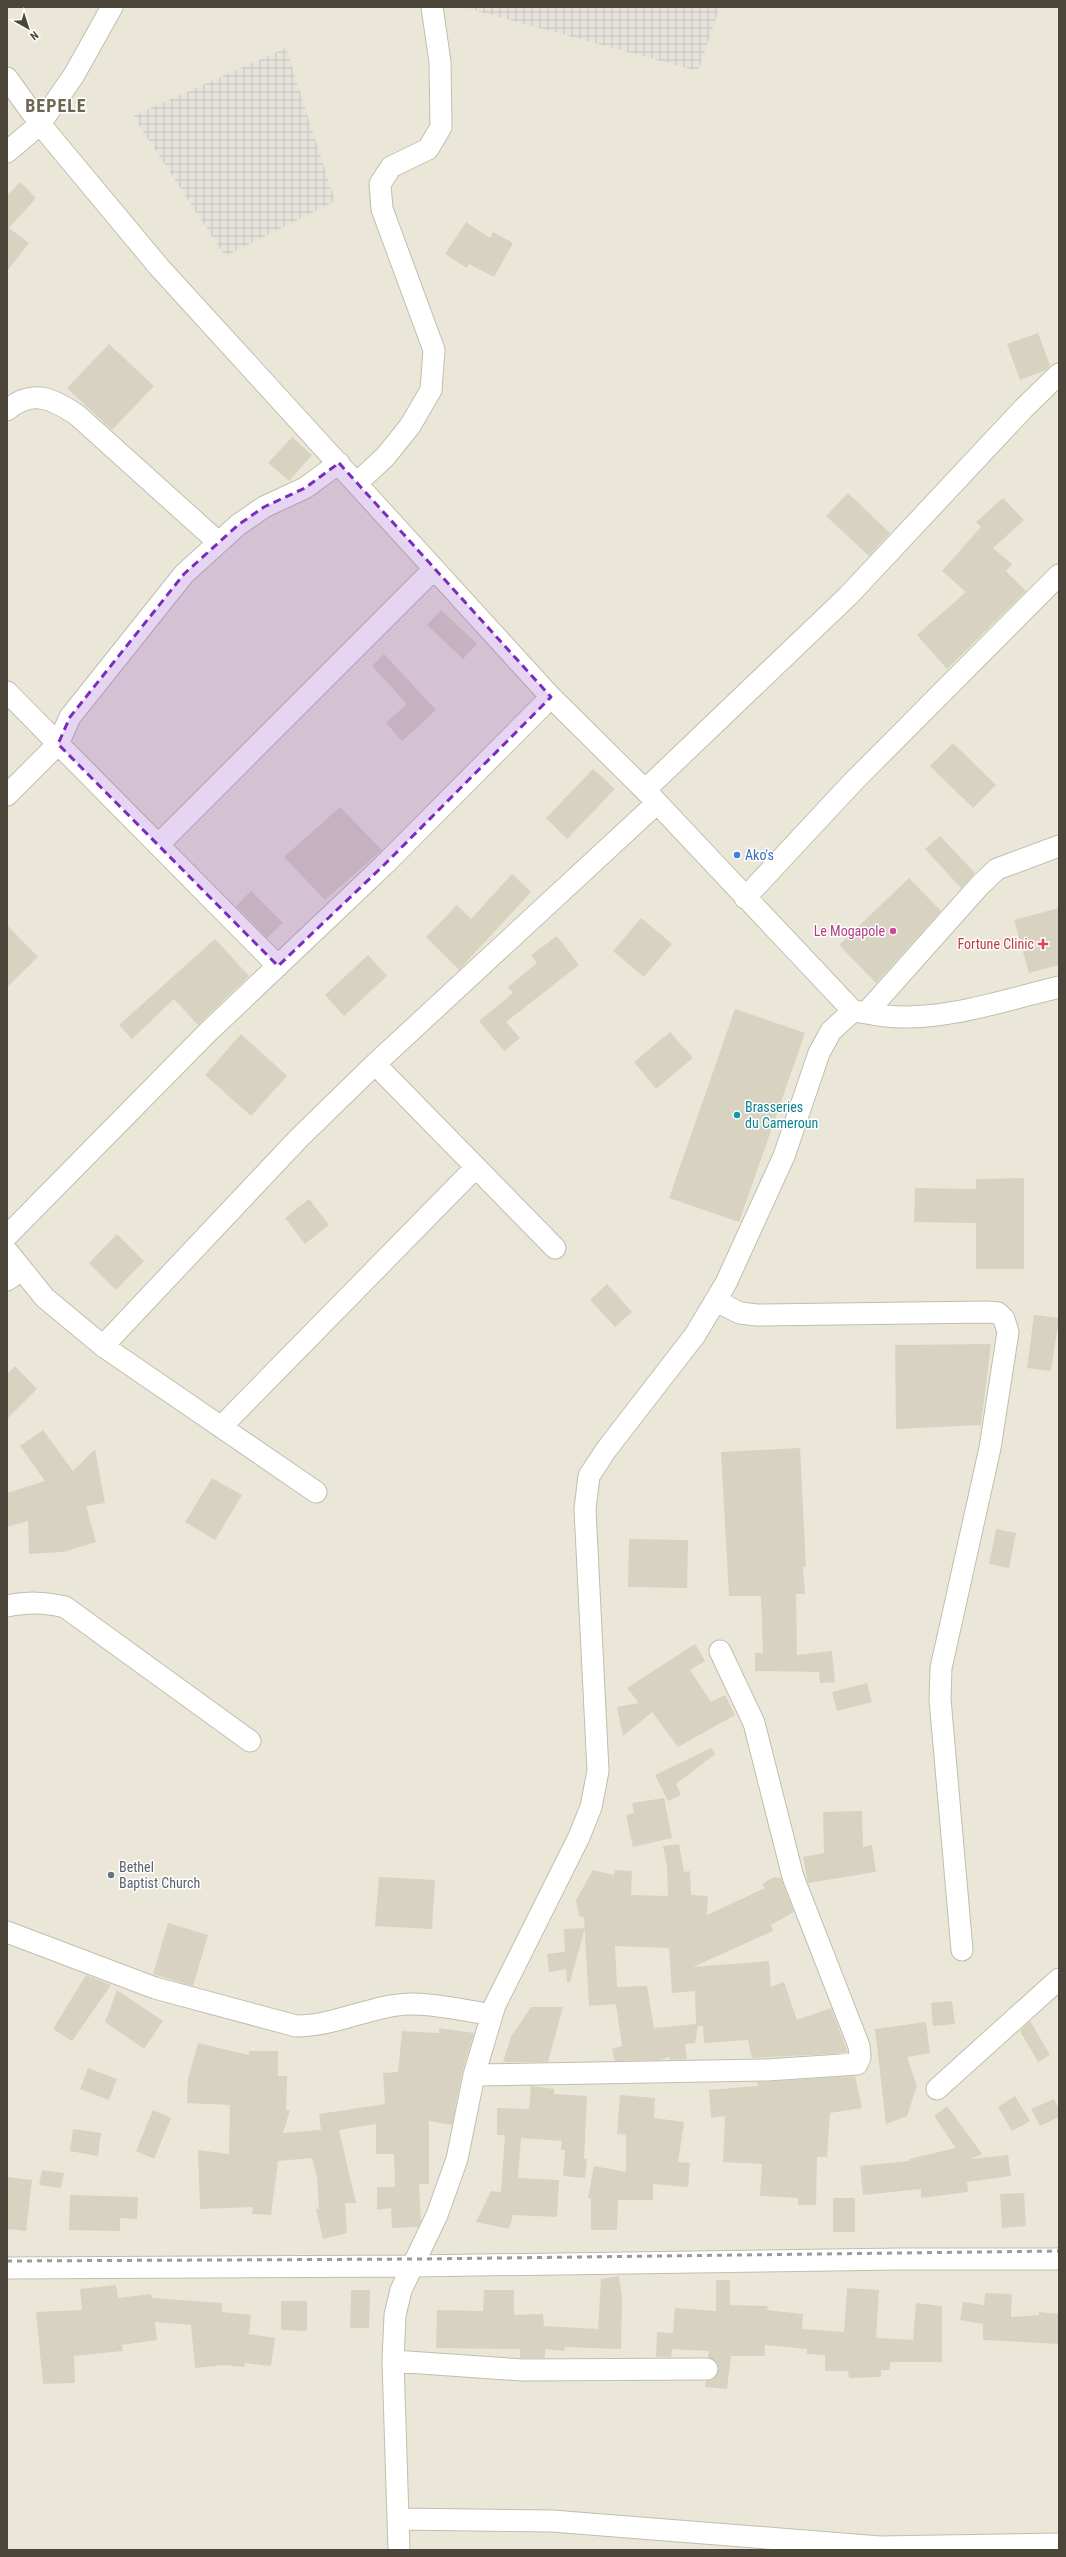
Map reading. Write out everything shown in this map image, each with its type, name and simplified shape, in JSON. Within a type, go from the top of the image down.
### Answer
[{"type":"street","points":[[7,152],[40,124],[74,75],[112,7]]},
{"type":"street","points":[[357,483],[385,457],[410,426],[431,390],[434,350],[382,209],[380,184],[391,167],[428,149],[441,127],[440,62],[432,7]]},
{"type":"street","points":[[7,78],[40,124],[159,267],[339,463],[434,570],[551,697],[651,797],[745,898],[860,1012],[888,1016],[953,1012],[1059,987]]},
{"type":"street","points":[[103,1346],[299,1138],[651,797],[848,596],[1024,408],[1059,374]]},
{"type":"street","points":[[7,410],[23,399],[41,397],[59,402],[77,415],[218,542]]},
{"type":"street","points":[[7,795],[58,744],[70,716],[184,574],[238,524],[264,507],[305,488],[339,463]]},
{"type":"street","points":[[158,844],[434,570]]},
{"type":"street","points":[[745,898],[852,783],[1059,575]]},
{"type":"street","points":[[7,692],[278,966]]},
{"type":"street","points":[[7,1236],[207,1033],[384,865],[551,697]]},
{"type":"street","points":[[399,2550],[393,2361],[395,2315],[401,2290],[443,2198],[457,2159],[474,2075],[492,2015],[579,1837],[591,1807],[598,1771],[585,1509],[589,1476],[606,1450],[695,1335],[716,1301],[739,1256],[784,1156],[819,1053],[831,1031],[860,1012],[980,885],[997,869],[1059,846]]},
{"type":"street","points":[[375,1064],[556,1248]]},
{"type":"street","points":[[221,1427],[476,1167]]},
{"type":"street","points":[[7,1251],[15,1275],[103,1346],[316,1492]]},
{"type":"street","points":[[716,1301],[740,1313],[757,1316],[987,1312],[998,1313],[1004,1319],[1008,1332],[990,1448],[941,1668],[940,1699],[962,1950]]},
{"type":"street","points":[[7,1606],[38,1602],[66,1607],[250,1741]]},
{"type":"street","points":[[474,2075],[767,2070],[858,2064],[860,2057],[858,2046],[793,1876],[754,1723],[720,1652]]},
{"type":"street","points":[[7,1932],[155,1988],[296,2026],[314,2026],[411,2004],[492,2015]]},
{"type":"street","points":[[937,2090],[1059,1979]]},
{"type":"street","points":[[7,2268],[413,2266],[900,2259],[1059,2259]]},
{"type":"street","points":[[393,2361],[524,2370],[707,2369]]},
{"type":"street","points":[[399,2519],[552,2521],[880,2547],[1059,2544]]},
{"type":"highlighted area","points":[[339,463],[551,697],[384,865],[278,966],[58,744],[70,717],[184,574],[238,525],[264,507],[305,488]]},
{"type":"shaded area","points":[[7,7],[1059,7],[1059,2550],[7,2550]]},
{"type":"shaded area","points":[[462,7],[720,7],[698,71]]},
{"type":"shaded area","points":[[286,48],[335,201],[225,256],[133,116]]},
{"type":"building","points":[[20,182],[36,198],[9,228],[29,243],[7,271],[7,196]]},
{"type":"building","points":[[466,222],[490,238],[493,232],[513,243],[494,277],[469,264],[467,268],[445,254]]},
{"type":"building","points":[[1038,333],[1050,366],[1046,370],[1020,380],[1007,344]]},
{"type":"building","points":[[109,344],[154,386],[112,430],[67,388]]},
{"type":"building","points":[[292,437],[312,455],[289,481],[268,463]]},
{"type":"building","points":[[848,493],[890,533],[869,556],[826,516]]},
{"type":"building","points":[[1003,498],[1024,520],[993,548],[1012,564],[1006,571],[1026,591],[947,669],[917,635],[966,592],[942,571],[981,527],[976,522]]},
{"type":"building","points":[[441,610],[477,644],[463,659],[427,625]]},
{"type":"building","points":[[384,654],[436,710],[402,741],[386,723],[407,704],[372,666]]},
{"type":"building","points":[[953,743],[996,785],[973,808],[930,766]]},
{"type":"building","points":[[593,769],[615,789],[567,839],[546,818]]},
{"type":"building","points":[[340,807],[382,850],[325,900],[284,857]]},
{"type":"building","points":[[940,836],[975,873],[961,888],[925,849]]},
{"type":"building","points":[[512,874],[531,892],[459,970],[426,937],[457,905],[471,919]]},
{"type":"building","name":"Le Mogapole","points":[[909,878],[941,911],[876,983],[839,945]]},
{"type":"building","points":[[251,891],[283,923],[267,938],[236,906]]},
{"type":"building","points":[[1059,908],[1059,965],[1029,973],[1014,920]]},
{"type":"building","points":[[641,918],[672,944],[644,977],[613,951]]},
{"type":"building","points":[[7,925],[38,957],[7,987]]},
{"type":"building","points":[[557,936],[579,965],[506,1022],[520,1038],[504,1051],[479,1021],[513,993],[508,987],[537,963],[531,955]]},
{"type":"building","points":[[215,939],[249,976],[198,1025],[174,999],[132,1039],[119,1025]]},
{"type":"building","points":[[368,955],[387,976],[344,1016],[325,995]]},
{"type":"building","name":"Brasseries du Cameroun","points":[[735,1009],[805,1033],[739,1222],[669,1198]]},
{"type":"building","points":[[670,1032],[693,1058],[656,1089],[634,1062]]},
{"type":"building","points":[[241,1034],[287,1076],[251,1116],[205,1075]]},
{"type":"building","points":[[1024,1178],[1024,1269],[976,1269],[976,1223],[914,1222],[915,1188],[976,1189],[976,1179]]},
{"type":"building","points":[[309,1199],[329,1225],[305,1244],[285,1218]]},
{"type":"building","points":[[117,1234],[144,1261],[116,1290],[89,1263]]},
{"type":"building","points":[[607,1284],[632,1312],[615,1327],[590,1300]]},
{"type":"building","points":[[1034,1315],[1059,1318],[1051,1371],[1027,1368]]},
{"type":"building","points":[[991,1344],[981,1425],[896,1429],[895,1345]]},
{"type":"building","points":[[15,1366],[37,1389],[7,1419],[7,1374]]},
{"type":"building","points":[[43,1430],[73,1471],[95,1449],[105,1503],[86,1506],[96,1542],[63,1552],[29,1554],[28,1521],[7,1527],[7,1493],[45,1481],[20,1446]]},
{"type":"building","points":[[800,1448],[806,1567],[803,1567],[805,1594],[796,1594],[797,1655],[832,1651],[835,1682],[820,1683],[819,1672],[755,1671],[755,1653],[763,1653],[761,1596],[729,1596],[721,1452]]},
{"type":"building","points":[[212,1478],[242,1495],[215,1540],[185,1522]]},
{"type":"building","points":[[996,1529],[1016,1533],[1009,1568],[989,1564]]},
{"type":"building","points":[[629,1539],[688,1540],[687,1588],[628,1587]]},
{"type":"building","points":[[695,1644],[705,1661],[690,1670],[711,1702],[725,1695],[735,1715],[678,1747],[652,1712],[623,1736],[617,1707],[639,1703],[627,1688]]},
{"type":"building","points":[[867,1683],[872,1702],[837,1711],[832,1692]]},
{"type":"building","points":[[711,1748],[715,1754],[676,1784],[681,1795],[668,1801],[655,1775]]},
{"type":"building","points":[[664,1798],[672,1838],[633,1847],[626,1815],[634,1813],[632,1803]]},
{"type":"building","points":[[862,1811],[863,1847],[872,1845],[876,1872],[808,1883],[803,1857],[824,1853],[823,1812]]},
{"type":"building","points":[[679,1844],[684,1872],[690,1871],[691,1895],[708,1896],[707,1915],[765,1888],[762,1884],[774,1877],[781,1878],[794,1912],[771,1925],[773,1931],[693,1967],[769,1961],[771,1987],[784,1982],[797,2020],[831,2008],[848,2053],[752,2058],[748,2040],[704,2043],[703,2026],[698,2026],[695,2043],[685,2044],[687,2059],[670,2060],[670,2057],[659,2060],[615,2061],[612,2049],[622,2046],[616,2004],[589,2006],[584,1917],[579,1916],[576,1900],[593,1870],[614,1875],[615,1870],[632,1871],[631,1895],[668,1896],[667,1867],[663,1846]],"holes":[[[615,1946],[669,1948],[672,1993],[695,1991],[696,2024],[654,2028],[647,1986],[617,1987]]]},
{"type":"building","points":[[379,1877],[435,1880],[432,1929],[375,1926]]},
{"type":"building","points":[[168,1923],[208,1935],[193,1986],[153,1974]]},
{"type":"building","points":[[585,1928],[570,1982],[567,1982],[566,1969],[549,1972],[547,1954],[565,1952],[564,1929]]},
{"type":"building","points":[[86,1975],[111,1985],[72,2041],[53,2029]]},
{"type":"building","points":[[117,1990],[163,2021],[144,2049],[105,2022]]},
{"type":"building","points":[[952,2001],[955,2024],[933,2026],[931,2003]]},
{"type":"building","points":[[531,2007],[563,2007],[548,2062],[503,2062],[511,2037]]},
{"type":"building","points":[[1030,2021],[1050,2055],[1038,2062],[1020,2031]]},
{"type":"building","points":[[926,2022],[930,2053],[907,2057],[917,2086],[907,2116],[886,2124],[875,2029]]},
{"type":"building","points":[[439,2028],[474,2033],[462,2073],[452,2125],[429,2121],[429,2184],[419,2184],[421,2222],[418,2227],[392,2228],[391,2208],[377,2210],[377,2187],[395,2187],[394,2154],[376,2154],[376,2124],[339,2130],[356,2203],[345,2203],[347,2233],[323,2239],[316,2209],[319,2209],[317,2178],[312,2158],[278,2161],[271,2215],[252,2214],[253,2207],[200,2209],[198,2150],[229,2154],[230,2105],[187,2103],[188,2079],[198,2043],[249,2055],[249,2051],[278,2051],[278,2076],[287,2076],[286,2110],[290,2110],[283,2133],[321,2130],[319,2114],[385,2104],[383,2073],[398,2072],[402,2031],[439,2033]]},
{"type":"building","points":[[88,2068],[117,2079],[109,2100],[80,2089]]},
{"type":"building","points":[[855,2076],[862,2108],[830,2113],[827,2157],[817,2157],[816,2205],[798,2205],[798,2198],[760,2196],[762,2164],[723,2162],[725,2116],[711,2118],[709,2090],[758,2086],[757,2082]]},
{"type":"building","points":[[531,2086],[554,2089],[554,2094],[587,2096],[584,2159],[587,2159],[585,2178],[563,2176],[565,2150],[561,2150],[562,2141],[521,2138],[518,2178],[559,2180],[557,2217],[513,2215],[509,2229],[476,2222],[491,2191],[501,2192],[505,2135],[497,2135],[497,2108],[529,2109]]},
{"type":"building","points":[[620,2095],[655,2098],[654,2118],[684,2122],[678,2162],[690,2163],[688,2187],[653,2184],[653,2200],[618,2200],[617,2230],[591,2230],[591,2199],[588,2198],[594,2166],[626,2172],[626,2135],[617,2134]]},
{"type":"building","points":[[1015,2096],[1030,2121],[1012,2131],[998,2107]]},
{"type":"building","points":[[1054,2099],[1059,2109],[1059,2117],[1040,2126],[1031,2109]]},
{"type":"building","points":[[947,2106],[982,2154],[971,2159],[1008,2155],[1011,2176],[967,2182],[968,2192],[921,2198],[921,2189],[863,2195],[860,2166],[909,2161],[909,2159],[956,2148],[934,2116]]},
{"type":"building","points":[[153,2110],[171,2118],[154,2159],[136,2151]]},
{"type":"building","points":[[73,2129],[101,2133],[98,2156],[70,2151]]},
{"type":"building","points":[[42,2170],[64,2173],[61,2188],[39,2185]]},
{"type":"building","points":[[7,2177],[32,2180],[26,2231],[7,2229]]},
{"type":"building","points":[[1024,2193],[1026,2226],[1002,2228],[1000,2194]]},
{"type":"building","points":[[70,2195],[138,2197],[137,2219],[120,2218],[120,2231],[69,2230]]},
{"type":"building","points":[[833,2198],[855,2198],[855,2232],[833,2232]]},
{"type":"building","points":[[619,2276],[622,2297],[621,2349],[565,2347],[564,2351],[545,2349],[545,2358],[520,2358],[520,2349],[436,2348],[437,2310],[483,2311],[484,2290],[514,2290],[514,2315],[543,2314],[544,2326],[598,2329],[601,2279]]},
{"type":"building","points":[[716,2280],[730,2280],[730,2305],[768,2306],[767,2310],[803,2314],[802,2329],[844,2332],[847,2288],[879,2290],[876,2338],[913,2340],[916,2303],[942,2306],[942,2362],[890,2362],[890,2370],[881,2370],[881,2377],[849,2378],[848,2371],[825,2371],[825,2355],[807,2354],[807,2349],[765,2345],[765,2356],[731,2356],[727,2389],[705,2387],[706,2381],[713,2379],[719,2369],[717,2363],[708,2357],[709,2351],[672,2349],[671,2357],[656,2357],[657,2332],[673,2333],[675,2308],[716,2311]]},
{"type":"building","points":[[116,2285],[118,2298],[151,2294],[152,2298],[222,2303],[222,2312],[251,2315],[249,2334],[275,2338],[271,2366],[245,2363],[244,2367],[224,2365],[195,2368],[191,2325],[155,2322],[157,2340],[122,2345],[123,2351],[74,2356],[75,2383],[43,2384],[36,2312],[82,2310],[80,2289]]},
{"type":"building","points":[[351,2290],[370,2290],[369,2328],[350,2328]]},
{"type":"building","points":[[985,2293],[1012,2294],[1011,2317],[1039,2315],[1039,2312],[1059,2314],[1059,2344],[983,2340],[983,2324],[960,2320],[963,2302],[984,2305]]},
{"type":"building","points":[[281,2301],[307,2301],[307,2331],[281,2330]]},
{"type":"railway","points":[[7,2261],[422,2259],[1059,2251]]},
{"type":"place","name":"Ako's","points":[[737,855]]},
{"type":"place","name":"Le Mogapole","points":[[893,931]]},
{"type":"place","name":"Fortune Clinic","points":[[1043,944]]},
{"type":"place","name":"Brasseries du Cameroun","points":[[737,1115]]},
{"type":"place","name":"Bethel Baptist Church","points":[[111,1875]]},
{"type":"district","name":"BEPELE","points":[[56,106]]}]
